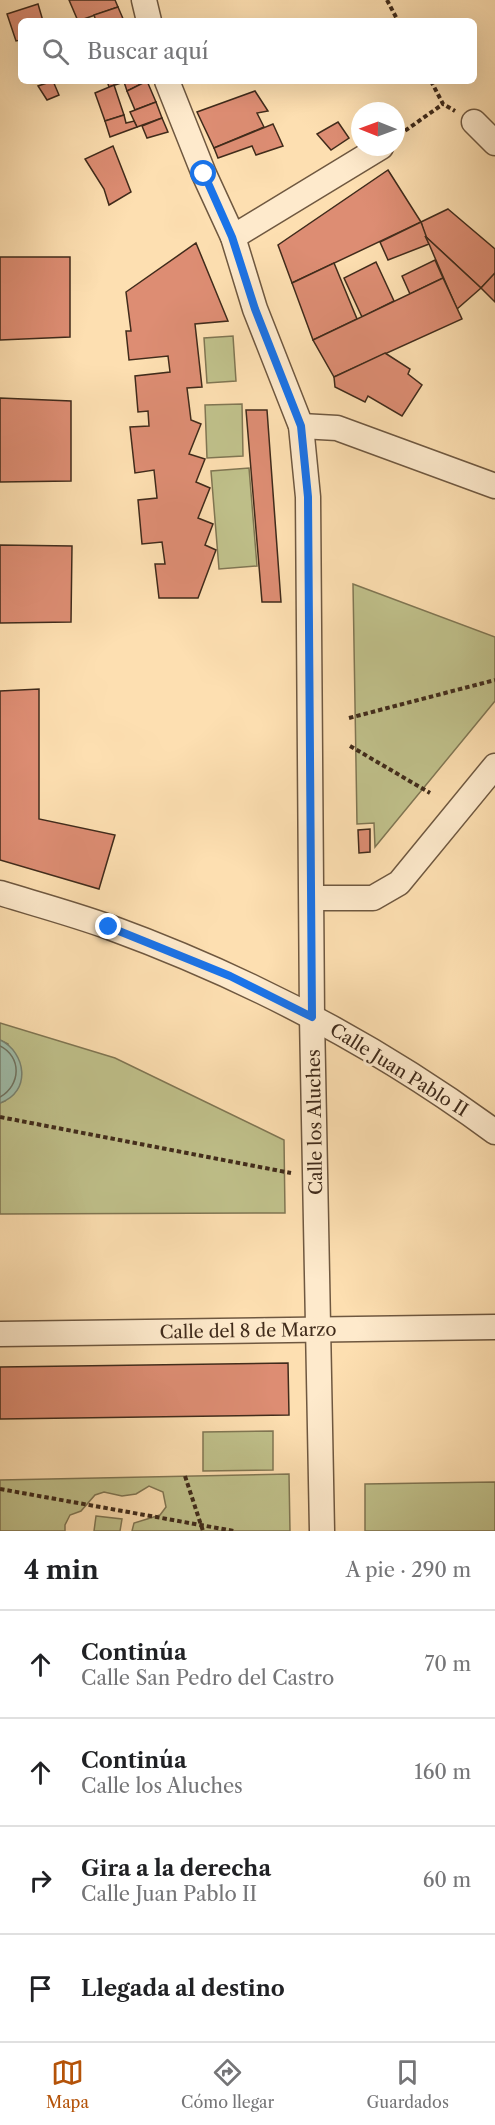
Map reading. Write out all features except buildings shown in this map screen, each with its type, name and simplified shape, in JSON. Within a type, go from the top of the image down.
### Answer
[{"type":"street","points":[[144,0],[148,18]]},
{"type":"street","name":"Calle los Aluches","points":[[168,84],[232,237],[255,309],[301,426],[308,497],[313,898],[312,1017],[322,1531]]},
{"type":"street","points":[[474,122],[495,143]]},
{"type":"street","points":[[232,237],[366,156]]},
{"type":"street","points":[[301,426],[337,428],[495,486]]},
{"type":"street","points":[[313,898],[373,898],[399,883],[495,766]]},
{"type":"street","name":"Calle Juan Pablo II","points":[[0,893],[109,927],[230,976],[312,1017],[454,1102],[495,1132]]},
{"type":"street","name":"Calle del 8 de Marzo","points":[[0,1334],[495,1327]]},
{"type":"path","points":[[387,0],[396,18]]},
{"type":"path","points":[[432,84],[443,104],[474,122]]},
{"type":"path","points":[[405,131],[443,104]]},
{"type":"path","points":[[349,718],[495,680]]},
{"type":"path","points":[[350,746],[430,793]]},
{"type":"path","points":[[0,1117],[293,1174]]},
{"type":"path","points":[[185,1476],[203,1531]]},
{"type":"path","points":[[0,1489],[234,1531]]},
{"type":"green space","points":[[233,336],[236,381],[207,383],[204,338]]},
{"type":"green space","points":[[242,404],[243,456],[207,458],[205,405]]},
{"type":"green space","points":[[249,468],[257,566],[219,569],[211,471]]},
{"type":"green space","points":[[353,584],[495,637],[495,701],[375,847],[374,823],[357,824]]},
{"type":"green space","points":[[0,1023],[115,1058],[284,1140],[285,1213],[0,1214],[0,1103],[5,1101],[8,1044],[0,1040]]},
{"type":"green space","points":[[273,1431],[273,1470],[203,1471],[203,1432]]},
{"type":"green space","points":[[289,1474],[290,1531],[132,1531],[134,1523],[160,1515],[166,1507],[163,1492],[149,1486],[136,1494],[122,1496],[104,1492],[95,1495],[81,1511],[70,1515],[65,1531],[0,1531],[0,1480]]},
{"type":"green space","points":[[495,1482],[495,1531],[365,1531],[365,1484]]},
{"type":"green space","points":[[96,1516],[122,1519],[120,1531],[94,1531]]},
{"type":"water","points":[[0,1040],[15,1053],[22,1072],[17,1090],[10,1098],[0,1103]]},
{"type":"route","points":[[109,927],[230,976],[312,1017],[313,898],[308,497],[301,426],[255,309],[232,237],[204,174]]}]
